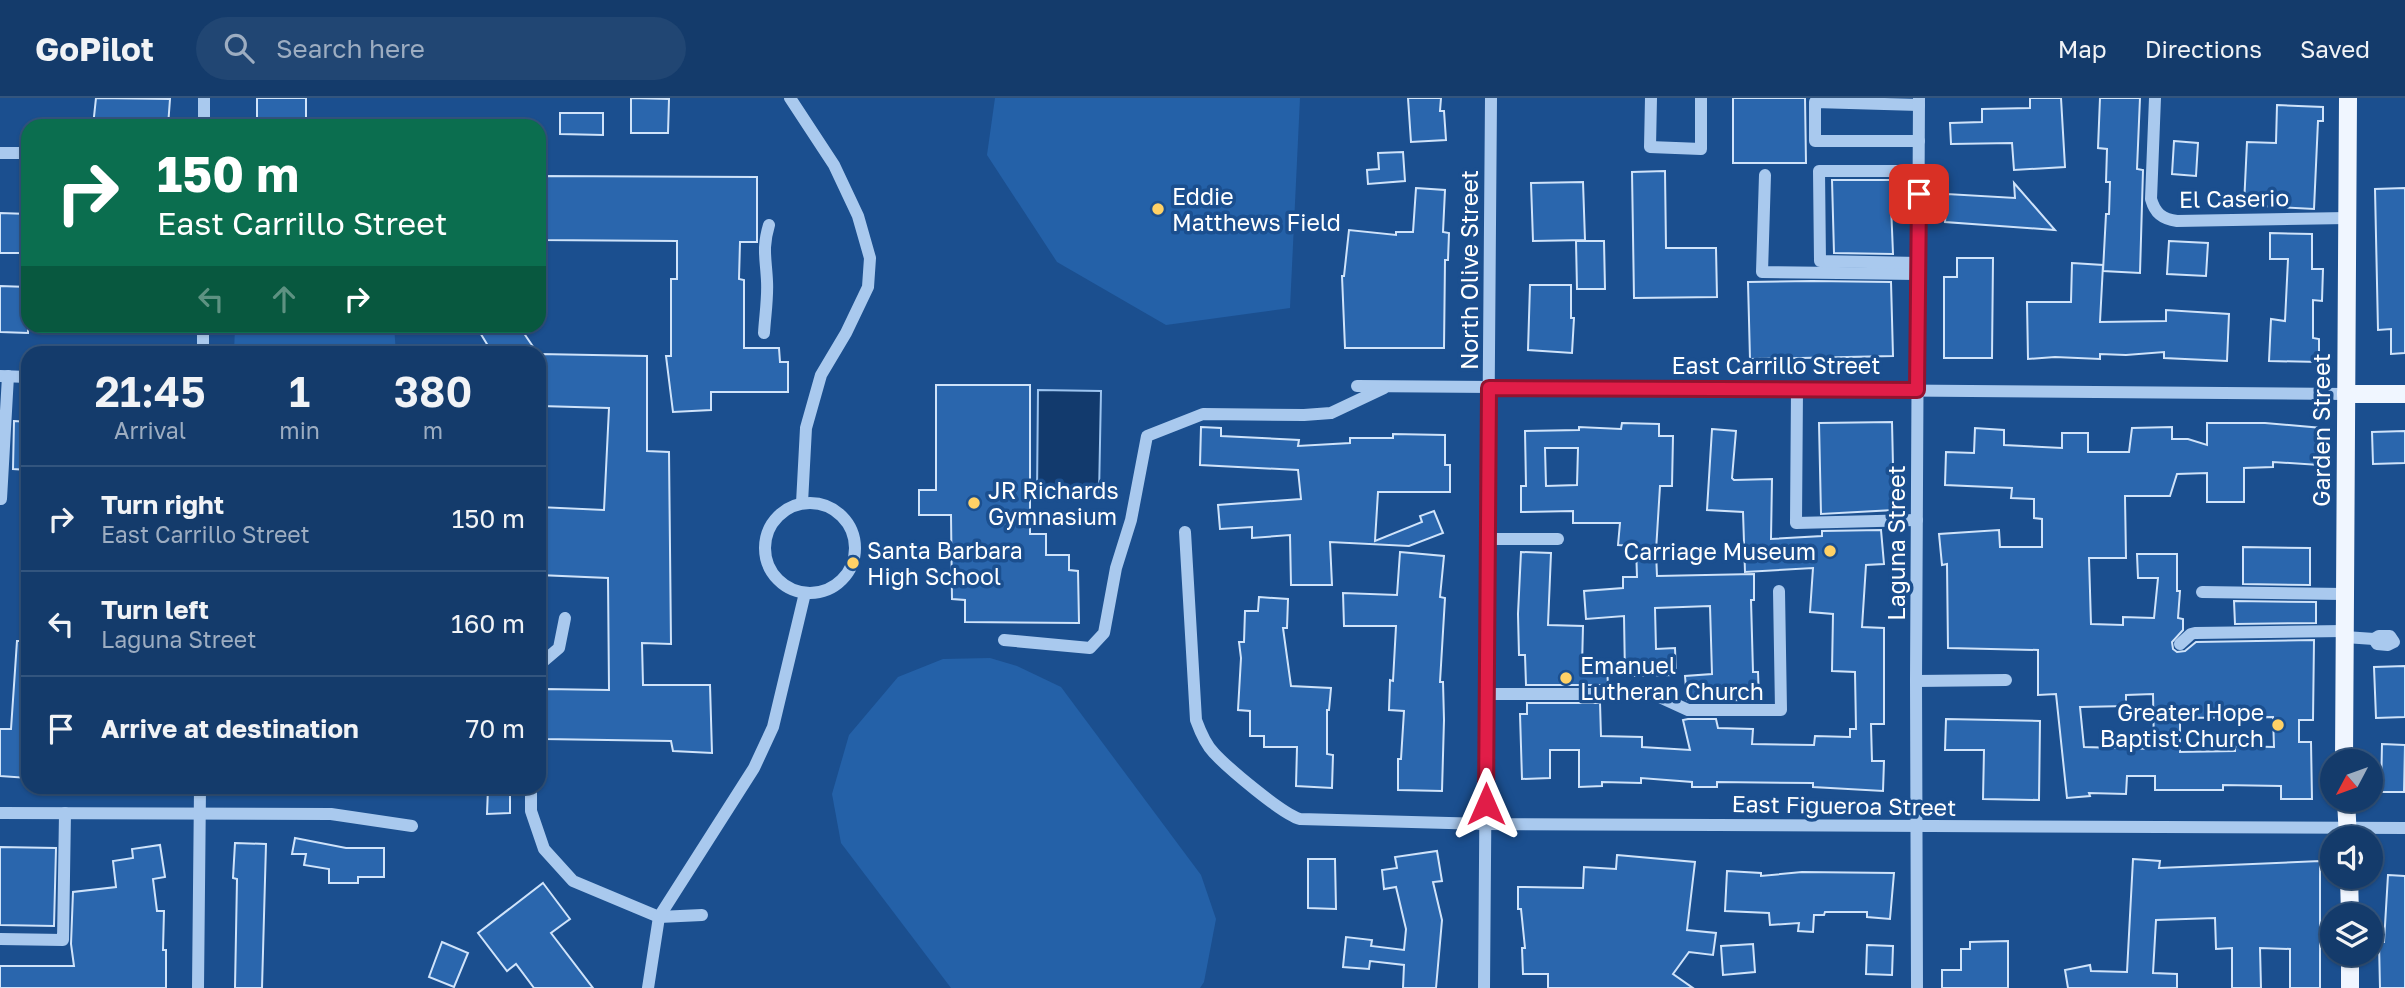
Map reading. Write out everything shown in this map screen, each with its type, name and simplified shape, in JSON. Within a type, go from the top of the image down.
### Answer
[{"type":"main road","name":"Garden Street","points":[[2344,749],[2348,98]]},
{"type":"main road","name":"East Carrillo Street","points":[[2346,394],[2405,394]]},
{"type":"main road","points":[[2350,966],[2350,988]]},
{"type":"street","points":[[204,98],[204,119]]},
{"type":"street","points":[[790,98],[834,165],[858,216],[870,258],[868,287],[846,333],[821,375],[806,428],[802,503]]},
{"type":"street","name":"North Olive Street","points":[[1484,988],[1491,98]]},
{"type":"street","points":[[1651,98],[1650,147],[1701,149],[1701,98]]},
{"type":"street","name":"El Caserio","points":[[2155,98],[2151,199],[2160,215],[2177,221],[2347,218]]},
{"type":"street","points":[[1919,101],[1815,102],[1815,141],[1919,141]]},
{"type":"street","name":"Laguna Street","points":[[1917,988],[1919,101]]},
{"type":"street","points":[[0,153],[21,153]]},
{"type":"street","points":[[1918,269],[1820,261],[1819,171],[1919,171]]},
{"type":"street","points":[[1765,175],[1762,272],[1918,269]]},
{"type":"street","points":[[764,333],[767,280],[764,242],[769,225]]},
{"type":"street","points":[[1,499],[4,376]]},
{"type":"street","name":"East Carrillo Street","points":[[1357,386],[2346,394]]},
{"type":"street","points":[[1004,640],[1090,648],[1104,633],[1116,568],[1131,520],[1147,436],[1203,414],[1331,413],[1387,387]]},
{"type":"street","points":[[1797,390],[1796,523],[1917,520]]},
{"type":"street","points":[[802,503],[818,503],[838,513],[852,532],[856,547],[846,576],[820,592],[805,593],[791,589],[775,575],[766,556],[765,542],[769,528],[777,517],[802,503]]},
{"type":"street","name":"East Figueroa Street","points":[[1185,531],[1196,720],[1213,753],[1284,812],[1300,819],[1486,824],[1898,825],[2320,833]]},
{"type":"street","points":[[1488,539],[1558,539]]},
{"type":"street","points":[[1487,694],[1653,694],[1688,710],[1781,710],[1779,591]]},
{"type":"street","points":[[2202,592],[2345,594]]},
{"type":"street","points":[[648,988],[659,917],[754,768],[772,727],[805,593]]},
{"type":"street","points":[[546,659],[559,648],[565,618]]},
{"type":"street","points":[[2180,644],[2195,633],[2344,634],[2374,639]]},
{"type":"street","points":[[1916,681],[2006,681]]},
{"type":"street","points":[[198,988],[200,794]]},
{"type":"street","points":[[531,794],[531,811],[544,849],[573,881],[659,917],[702,915]]},
{"type":"street","points":[[0,813],[331,814],[412,826]]},
{"type":"street","points":[[0,939],[63,940],[65,813]]},
{"type":"street","name":"East Figueroa Street","points":[[2383,830],[2405,828]]},
{"type":"shaded area","name":"Eddie Matthews Field","points":[[995,98],[1300,98],[1290,308],[1166,325],[1057,262],[987,155]]},
{"type":"shaded area","points":[[235,333],[395,333],[395,346],[234,346]]},
{"type":"shaded area","points":[[1038,390],[1101,391],[1099,495],[1037,494]]},
{"type":"shaded area","points":[[990,658],[1017,666],[1061,687],[1201,875],[1216,919],[1204,982],[1200,988],[951,988],[841,843],[832,794],[849,735],[898,677],[943,659]]},
{"type":"building","points":[[96,98],[170,99],[169,119],[94,119]]},
{"type":"building","points":[[257,98],[306,98],[306,119],[257,119]]},
{"type":"building","points":[[631,98],[669,99],[668,133],[631,133]]},
{"type":"building","points":[[1408,98],[1441,98],[1440,111],[1444,111],[1446,140],[1411,142]]},
{"type":"building","points":[[1733,98],[1805,98],[1806,163],[1733,163]]},
{"type":"building","points":[[2030,98],[2061,98],[2065,167],[2014,170],[2012,143],[1951,144],[1950,123],[1982,122],[1982,109],[2030,108]]},
{"type":"building","points":[[2100,98],[2140,98],[2137,169],[2143,170],[2140,273],[2103,271],[2110,182],[2106,182],[2107,149],[2098,148]]},
{"type":"building","points":[[2277,105],[2323,107],[2323,121],[2318,121],[2314,209],[2244,205],[2247,142],[2276,143]]},
{"type":"building","points":[[560,113],[603,113],[603,135],[560,134]]},
{"type":"building","points":[[2174,141],[2198,143],[2196,176],[2172,174]]},
{"type":"building","points":[[1403,152],[1405,181],[1368,184],[1367,170],[1379,169],[1378,153]]},
{"type":"building","points":[[1665,171],[1666,248],[1716,248],[1717,297],[1634,298],[1632,172]]},
{"type":"building","points":[[546,176],[757,177],[757,242],[740,242],[739,279],[744,280],[744,348],[779,348],[780,362],[788,362],[788,392],[711,392],[711,410],[673,412],[666,356],[671,356],[671,279],[677,279],[677,241],[546,240]]},
{"type":"building","points":[[1832,180],[1890,180],[1893,254],[1834,253]]},
{"type":"building","points":[[1583,182],[1585,240],[1533,241],[1531,183]]},
{"type":"building","points":[[2014,183],[2055,230],[1945,222],[1947,194],[2015,198]]},
{"type":"building","points":[[1416,188],[1445,190],[1443,232],[1449,233],[1448,260],[1445,260],[1444,348],[1345,348],[1342,276],[1349,230],[1396,235],[1396,232],[1413,232]]},
{"type":"building","points":[[2405,188],[2405,353],[2391,354],[2391,329],[2378,330],[2375,189]]},
{"type":"building","points":[[0,213],[21,214],[21,253],[0,253]]},
{"type":"building","points":[[2270,233],[2312,234],[2312,269],[2323,269],[2322,301],[2313,300],[2313,338],[2319,339],[2319,362],[2269,361],[2271,319],[2285,321],[2288,259],[2270,259]]},
{"type":"building","points":[[1576,241],[1604,241],[1605,289],[1577,289]]},
{"type":"building","points":[[2169,241],[2208,243],[2206,276],[2167,274]]},
{"type":"building","points":[[1957,258],[1993,258],[1992,358],[1944,358],[1944,277],[1957,277]]},
{"type":"building","points":[[2072,263],[2103,265],[2100,322],[2166,321],[2166,310],[2229,314],[2227,361],[2164,358],[2164,352],[2100,354],[2100,359],[2028,359],[2027,302],[2071,302]]},
{"type":"building","points":[[1748,282],[1891,282],[1893,356],[1750,359]]},
{"type":"building","points":[[1530,285],[1571,285],[1571,318],[1574,318],[1572,353],[1528,350]]},
{"type":"building","points":[[0,286],[21,287],[21,333],[0,332]]},
{"type":"building","points":[[480,333],[524,333],[533,346],[488,346]]},
{"type":"building","points":[[546,354],[647,356],[647,451],[669,452],[671,644],[642,643],[643,685],[710,685],[712,753],[673,751],[671,741],[546,739],[546,689],[609,690],[608,578],[546,575],[546,507],[604,510],[609,408],[546,406]]},
{"type":"building","name":"JR Richards Gymnasium","points":[[936,385],[1030,385],[1030,534],[1046,534],[1046,555],[1069,555],[1069,570],[1078,571],[1079,623],[965,622],[965,600],[952,599],[951,515],[919,515],[919,490],[936,490]]},
{"type":"building","points":[[14,421],[21,422],[21,470],[13,469]]},
{"type":"building","points":[[1892,422],[1894,510],[1821,514],[1819,423]]},
{"type":"building","points":[[1622,423],[1659,424],[1659,436],[1673,436],[1672,486],[1660,486],[1657,576],[1754,574],[1754,600],[1751,600],[1753,672],[1758,672],[1759,699],[1687,700],[1685,676],[1712,674],[1710,606],[1655,608],[1656,649],[1675,648],[1676,675],[1625,676],[1624,616],[1586,619],[1584,591],[1623,588],[1623,577],[1637,577],[1636,546],[1618,545],[1620,523],[1573,523],[1573,511],[1521,512],[1521,486],[1526,486],[1525,431],[1579,430],[1579,427],[1621,429]],"holes":[[[1545,448],[1578,448],[1577,485],[1546,486]]]},
{"type":"building","points":[[2207,423],[2265,423],[2322,428],[2319,465],[2273,462],[2273,467],[2244,468],[2244,502],[2207,502],[2207,473],[2177,474],[2170,496],[2125,496],[2126,558],[2089,558],[2091,624],[2123,625],[2123,617],[2154,618],[2158,578],[2138,578],[2137,554],[2177,554],[2177,591],[2180,591],[2178,618],[2183,619],[2183,630],[2172,642],[2173,649],[2177,652],[2185,651],[2196,642],[2314,640],[2313,720],[2299,720],[2299,742],[2311,742],[2312,799],[2281,799],[2281,786],[2223,785],[2223,790],[2155,790],[2155,776],[2127,776],[2126,794],[2089,793],[2090,796],[2067,798],[2056,694],[2038,695],[2038,650],[1948,648],[1947,564],[1942,565],[1939,534],[1999,530],[2000,547],[2042,547],[2042,519],[2034,518],[2034,499],[2011,498],[2012,488],[1945,485],[1946,452],[1974,453],[1975,428],[2004,430],[2004,445],[2062,448],[2062,433],[2088,433],[2088,452],[2129,452],[2132,428],[2172,427],[2172,439],[2188,439],[2207,445]],"holes":[[[2153,694],[2154,749],[2084,747],[2080,707],[2126,706],[2126,695]],[[2273,717],[2274,747],[2235,746],[2235,751],[2180,752],[2180,718]]]},
{"type":"building","points":[[1201,427],[1221,428],[1221,436],[1299,440],[1298,446],[1350,443],[1350,438],[1393,438],[1393,434],[1445,435],[1445,465],[1450,465],[1450,492],[1378,492],[1375,541],[1422,522],[1420,516],[1434,511],[1443,533],[1409,546],[1330,542],[1332,585],[1291,585],[1290,535],[1252,538],[1252,527],[1220,529],[1218,505],[1301,499],[1298,470],[1200,465]]},
{"type":"building","points":[[1712,429],[1736,431],[1734,480],[1772,479],[1771,539],[1822,536],[1822,531],[1881,530],[1884,564],[1866,565],[1862,627],[1884,628],[1884,724],[1871,724],[1872,761],[1884,761],[1883,791],[1813,787],[1813,783],[1717,782],[1717,787],[1692,787],[1692,782],[1641,778],[1641,783],[1602,782],[1602,786],[1579,787],[1579,750],[1550,750],[1550,778],[1522,779],[1520,714],[1527,714],[1527,703],[1600,703],[1601,736],[1642,737],[1642,747],[1690,750],[1683,720],[1688,719],[1716,719],[1718,728],[1753,729],[1752,744],[1814,745],[1815,736],[1850,737],[1850,729],[1856,729],[1855,672],[1832,671],[1833,614],[1810,612],[1813,568],[1745,572],[1743,512],[1707,510]]},
{"type":"building","points":[[2405,431],[2405,463],[2373,464],[2372,432]]},
{"type":"building","points":[[2243,547],[2310,548],[2310,585],[2243,584]]},
{"type":"building","points":[[1400,552],[1444,556],[1440,597],[1445,598],[1440,682],[1443,682],[1444,720],[1442,791],[1398,790],[1398,759],[1401,759],[1404,711],[1389,710],[1396,626],[1344,626],[1343,593],[1397,595]]},
{"type":"building","points":[[1521,552],[1551,553],[1548,625],[1583,626],[1582,667],[1607,667],[1608,685],[1526,685],[1525,655],[1519,655]]},
{"type":"building","points":[[1259,597],[1288,599],[1287,628],[1283,628],[1291,686],[1331,688],[1327,710],[1327,754],[1333,755],[1332,788],[1296,786],[1297,747],[1264,747],[1264,736],[1250,736],[1250,711],[1238,710],[1241,658],[1239,642],[1244,642],[1245,611],[1258,611]]},
{"type":"building","points":[[2234,601],[2316,602],[2316,623],[2235,624]]},
{"type":"building","points":[[17,641],[21,641],[21,778],[0,776],[0,729],[11,729]]},
{"type":"building","points":[[2405,666],[2405,717],[2376,718],[2374,667]]},
{"type":"building","points":[[1946,719],[2040,721],[2039,800],[1983,799],[1984,750],[1945,750]]},
{"type":"building","points":[[2382,744],[2405,745],[2404,792],[2384,792],[2384,749]]},
{"type":"building","points":[[488,794],[510,794],[510,813],[487,814]]},
{"type":"building","points":[[295,838],[346,848],[384,848],[384,877],[358,877],[358,883],[329,883],[329,869],[304,865],[306,854],[292,854]]},
{"type":"building","points":[[235,843],[266,844],[262,988],[235,988]]},
{"type":"building","points":[[160,845],[165,877],[153,879],[157,911],[164,911],[166,988],[0,988],[0,966],[74,966],[71,944],[73,892],[116,887],[113,861],[133,858],[132,849]]},
{"type":"building","points":[[0,847],[56,848],[54,926],[0,925]]},
{"type":"building","points":[[1437,851],[1442,881],[1433,882],[1442,920],[1436,988],[1403,988],[1404,965],[1370,961],[1369,969],[1343,967],[1346,937],[1372,940],[1371,946],[1404,950],[1406,929],[1396,887],[1384,889],[1382,870],[1397,868],[1395,857]]},
{"type":"building","points":[[1617,855],[1695,862],[1687,930],[1716,933],[1713,955],[1689,952],[1673,974],[1693,988],[1548,988],[1548,974],[1523,974],[1522,948],[1525,948],[1521,909],[1518,909],[1518,887],[1583,888],[1584,867],[1616,869]]},
{"type":"building","points":[[1308,859],[1335,859],[1336,909],[1308,908]]},
{"type":"building","points":[[2133,859],[2160,861],[2159,868],[2320,861],[2320,988],[2290,988],[2290,949],[2260,948],[2261,988],[2232,988],[2232,948],[2216,949],[2215,918],[2156,920],[2153,973],[2177,974],[2177,988],[2068,988],[2065,970],[2090,965],[2091,971],[2127,972]]},
{"type":"building","points":[[1727,871],[1761,873],[1761,876],[1802,872],[1894,873],[1890,919],[1867,917],[1867,912],[1825,912],[1824,915],[1814,915],[1813,932],[1798,931],[1799,923],[1770,925],[1769,913],[1725,911]]},
{"type":"building","points":[[2388,875],[2405,876],[2405,988],[2380,988],[2380,966],[2383,966]]},
{"type":"building","points":[[543,883],[570,919],[551,933],[593,988],[534,988],[516,964],[507,971],[478,933]]},
{"type":"building","points":[[2008,941],[2008,988],[1942,988],[1942,970],[1961,970],[1961,949],[1970,949],[1970,942]]},
{"type":"building","points":[[442,942],[468,953],[454,987],[429,977]]},
{"type":"building","points":[[1753,944],[1755,972],[1723,975],[1721,946]]},
{"type":"building","points":[[1867,945],[1893,946],[1892,975],[1866,974]]},
{"type":"place","name":"Eddie Matthews Field","points":[[1158,209]]},
{"type":"place","name":"JR Richards Gymnasium","points":[[974,503]]},
{"type":"place","name":"Carriage Museum","points":[[1830,551]]},
{"type":"place","name":"Santa Barbara High School","points":[[853,563]]},
{"type":"place","name":"Emanuel Lutheran Church","points":[[1566,678]]},
{"type":"place","name":"Greater Hope Baptist Church","points":[[2278,725]]},
{"type":"route","points":[[1486,804],[1489,388],[1917,390],[1919,194]]}]
